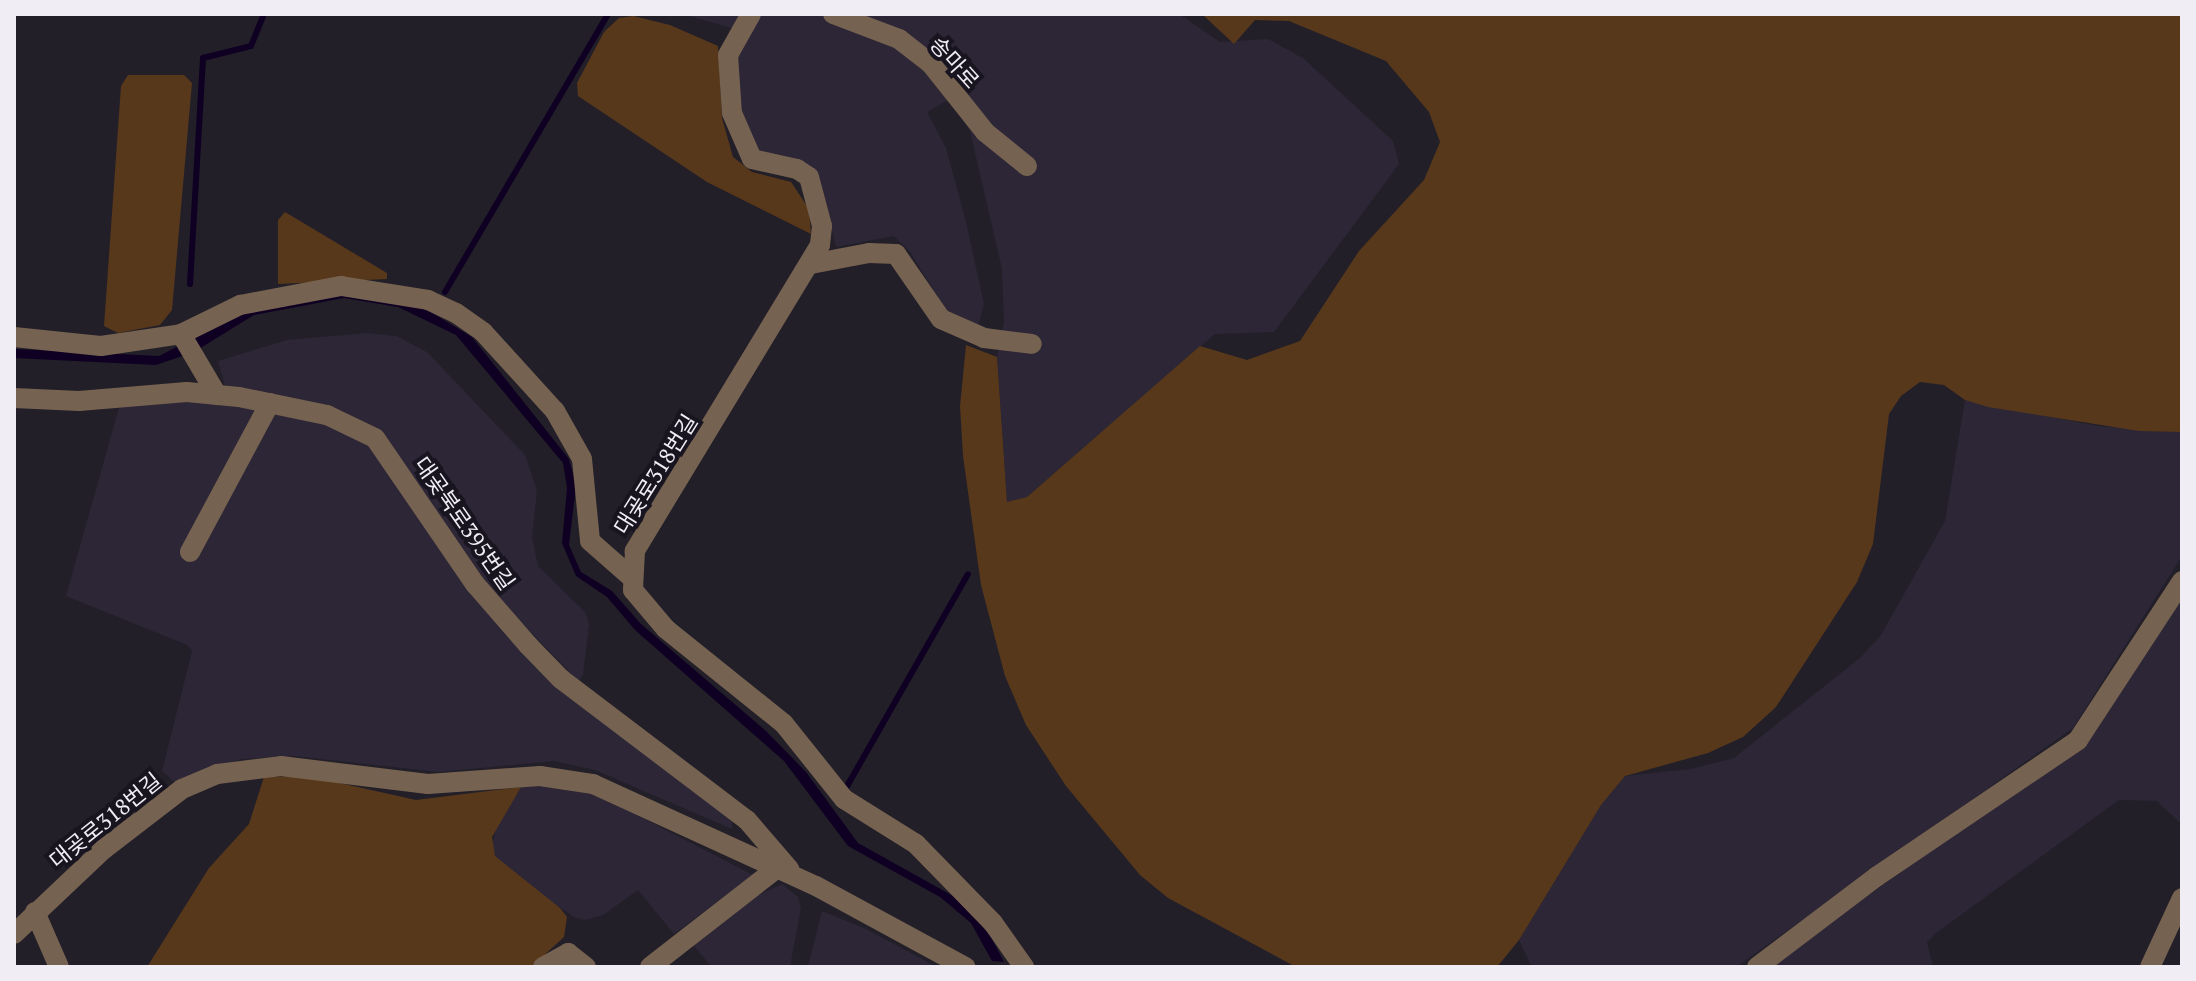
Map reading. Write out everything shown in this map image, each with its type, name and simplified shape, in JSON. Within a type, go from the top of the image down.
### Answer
[{"type":"street","name":"대곶로318번길","points":[[630,576],[635,551],[811,264],[822,226],[809,177],[797,169],[752,159],[732,113],[728,55],[751,14]]},
{"type":"street","name":"송마로","points":[[833,14],[899,39],[931,64],[985,132],[1027,166]]},
{"type":"street","points":[[811,264],[869,253],[896,254],[941,319],[984,338],[1032,344]]},
{"type":"street","points":[[14,337],[101,346],[183,338],[240,305],[341,286],[428,300],[456,313],[483,332],[555,411],[582,459],[590,541],[630,576],[644,608],[784,724],[844,799],[916,844],[993,923],[1024,967]]},
{"type":"street","points":[[183,338],[217,395]]},
{"type":"street","name":"대곶북로395번길","points":[[14,398],[79,401],[187,392],[217,395],[327,415],[375,438],[475,584],[528,645],[561,679],[747,820],[786,872]]},
{"type":"street","points":[[190,552],[270,403]]},
{"type":"street","points":[[1757,967],[1876,877],[2078,740],[2182,581]]},
{"type":"street","name":"대곶로318번길","points":[[14,934],[104,849],[182,789],[217,774],[281,766],[428,784],[570,777],[625,796],[786,872],[965,967]]},
{"type":"street","points":[[650,967],[786,872]]},
{"type":"street","points":[[2150,967],[2182,898]]},
{"type":"street","points":[[35,912],[59,967]]},
{"type":"street","points":[[543,967],[568,953],[586,967]]},
{"type":"shaded area","points":[[682,14],[743,14],[735,29]]},
{"type":"shaded area","points":[[761,14],[1179,14],[1220,42],[1268,39],[1304,59],[1393,141],[1399,164],[1274,332],[1215,334],[1027,497],[1007,503],[997,357],[1004,323],[1002,269],[970,131],[950,99],[927,112],[946,148],[966,222],[984,304],[978,326],[946,310],[910,252],[894,236],[836,247],[822,189],[757,154],[747,135],[734,77],[736,55]]},
{"type":"shaded area","points":[[1202,14],[2182,14],[2182,432],[2139,431],[1988,407],[1965,400],[1944,385],[1920,382],[1901,396],[1889,414],[1873,544],[1857,582],[1776,707],[1743,737],[1708,753],[1625,776],[1601,805],[1519,940],[1497,967],[1296,967],[1168,898],[1140,875],[1066,786],[1026,725],[1005,676],[981,585],[963,456],[960,406],[966,345],[997,357],[1007,502],[1027,497],[1200,346],[1247,360],[1300,341],[1359,251],[1424,180],[1440,142],[1429,112],[1386,61],[1289,21],[1255,20],[1234,44]]},
{"type":"shaded area","points":[[633,16],[670,25],[718,46],[722,118],[733,157],[752,172],[791,182],[809,209],[811,234],[707,182],[578,96],[577,83],[604,32],[619,18]]},
{"type":"shaded area","points":[[128,75],[184,75],[192,83],[172,310],[160,325],[118,333],[104,326],[121,86]]},
{"type":"shaded area","points":[[285,212],[387,273],[387,279],[278,284],[278,220]]},
{"type":"shaded area","points":[[340,290],[424,308],[472,337],[569,459],[576,486],[569,545],[581,572],[612,591],[641,624],[766,731],[806,772],[858,843],[953,896],[990,935],[1004,962],[992,961],[971,923],[940,897],[848,846],[784,761],[635,630],[607,597],[576,576],[562,543],[567,488],[563,463],[456,335],[398,307],[344,298],[254,315],[194,352],[156,365],[14,358],[14,349],[159,356],[240,314]]},
{"type":"shaded area","points":[[367,333],[396,336],[427,352],[525,455],[537,491],[532,537],[538,566],[585,612],[589,624],[583,675],[578,681],[496,596],[379,432],[341,410],[225,386],[218,361],[287,340]]},
{"type":"shaded area","points":[[191,397],[300,414],[367,440],[498,625],[732,816],[732,829],[595,770],[554,761],[439,772],[293,756],[241,759],[174,782],[162,771],[192,651],[187,645],[66,596],[120,404]]},
{"type":"shaded area","points":[[1965,400],[2098,426],[2182,432],[2182,556],[2073,728],[1736,967],[1532,967],[1519,940],[1601,805],[1625,776],[1691,769],[1734,758],[1860,658],[1881,635],[1945,521]]},
{"type":"shaded area","points":[[2182,596],[2182,825],[2157,801],[2119,800],[1936,933],[1927,942],[1933,967],[1768,967],[2094,734]]},
{"type":"shaded area","points":[[308,776],[416,800],[521,787],[492,837],[495,856],[560,908],[567,917],[564,937],[531,967],[147,967],[209,868],[249,824],[264,777]]},
{"type":"shaded area","points":[[547,785],[598,795],[753,875],[674,934],[638,890],[603,915],[585,920],[574,917],[519,880],[495,856],[492,846],[497,825],[521,787]]},
{"type":"shaded area","points":[[782,884],[798,897],[801,908],[790,967],[712,967],[693,945],[756,896]]},
{"type":"shaded area","points":[[822,911],[866,929],[937,967],[808,967]]},
{"type":"waterway","points":[[445,292],[608,14]]},
{"type":"waterway","points":[[190,284],[203,58],[251,46],[263,16]]},
{"type":"waterway","points":[[846,788],[968,574]]}]
